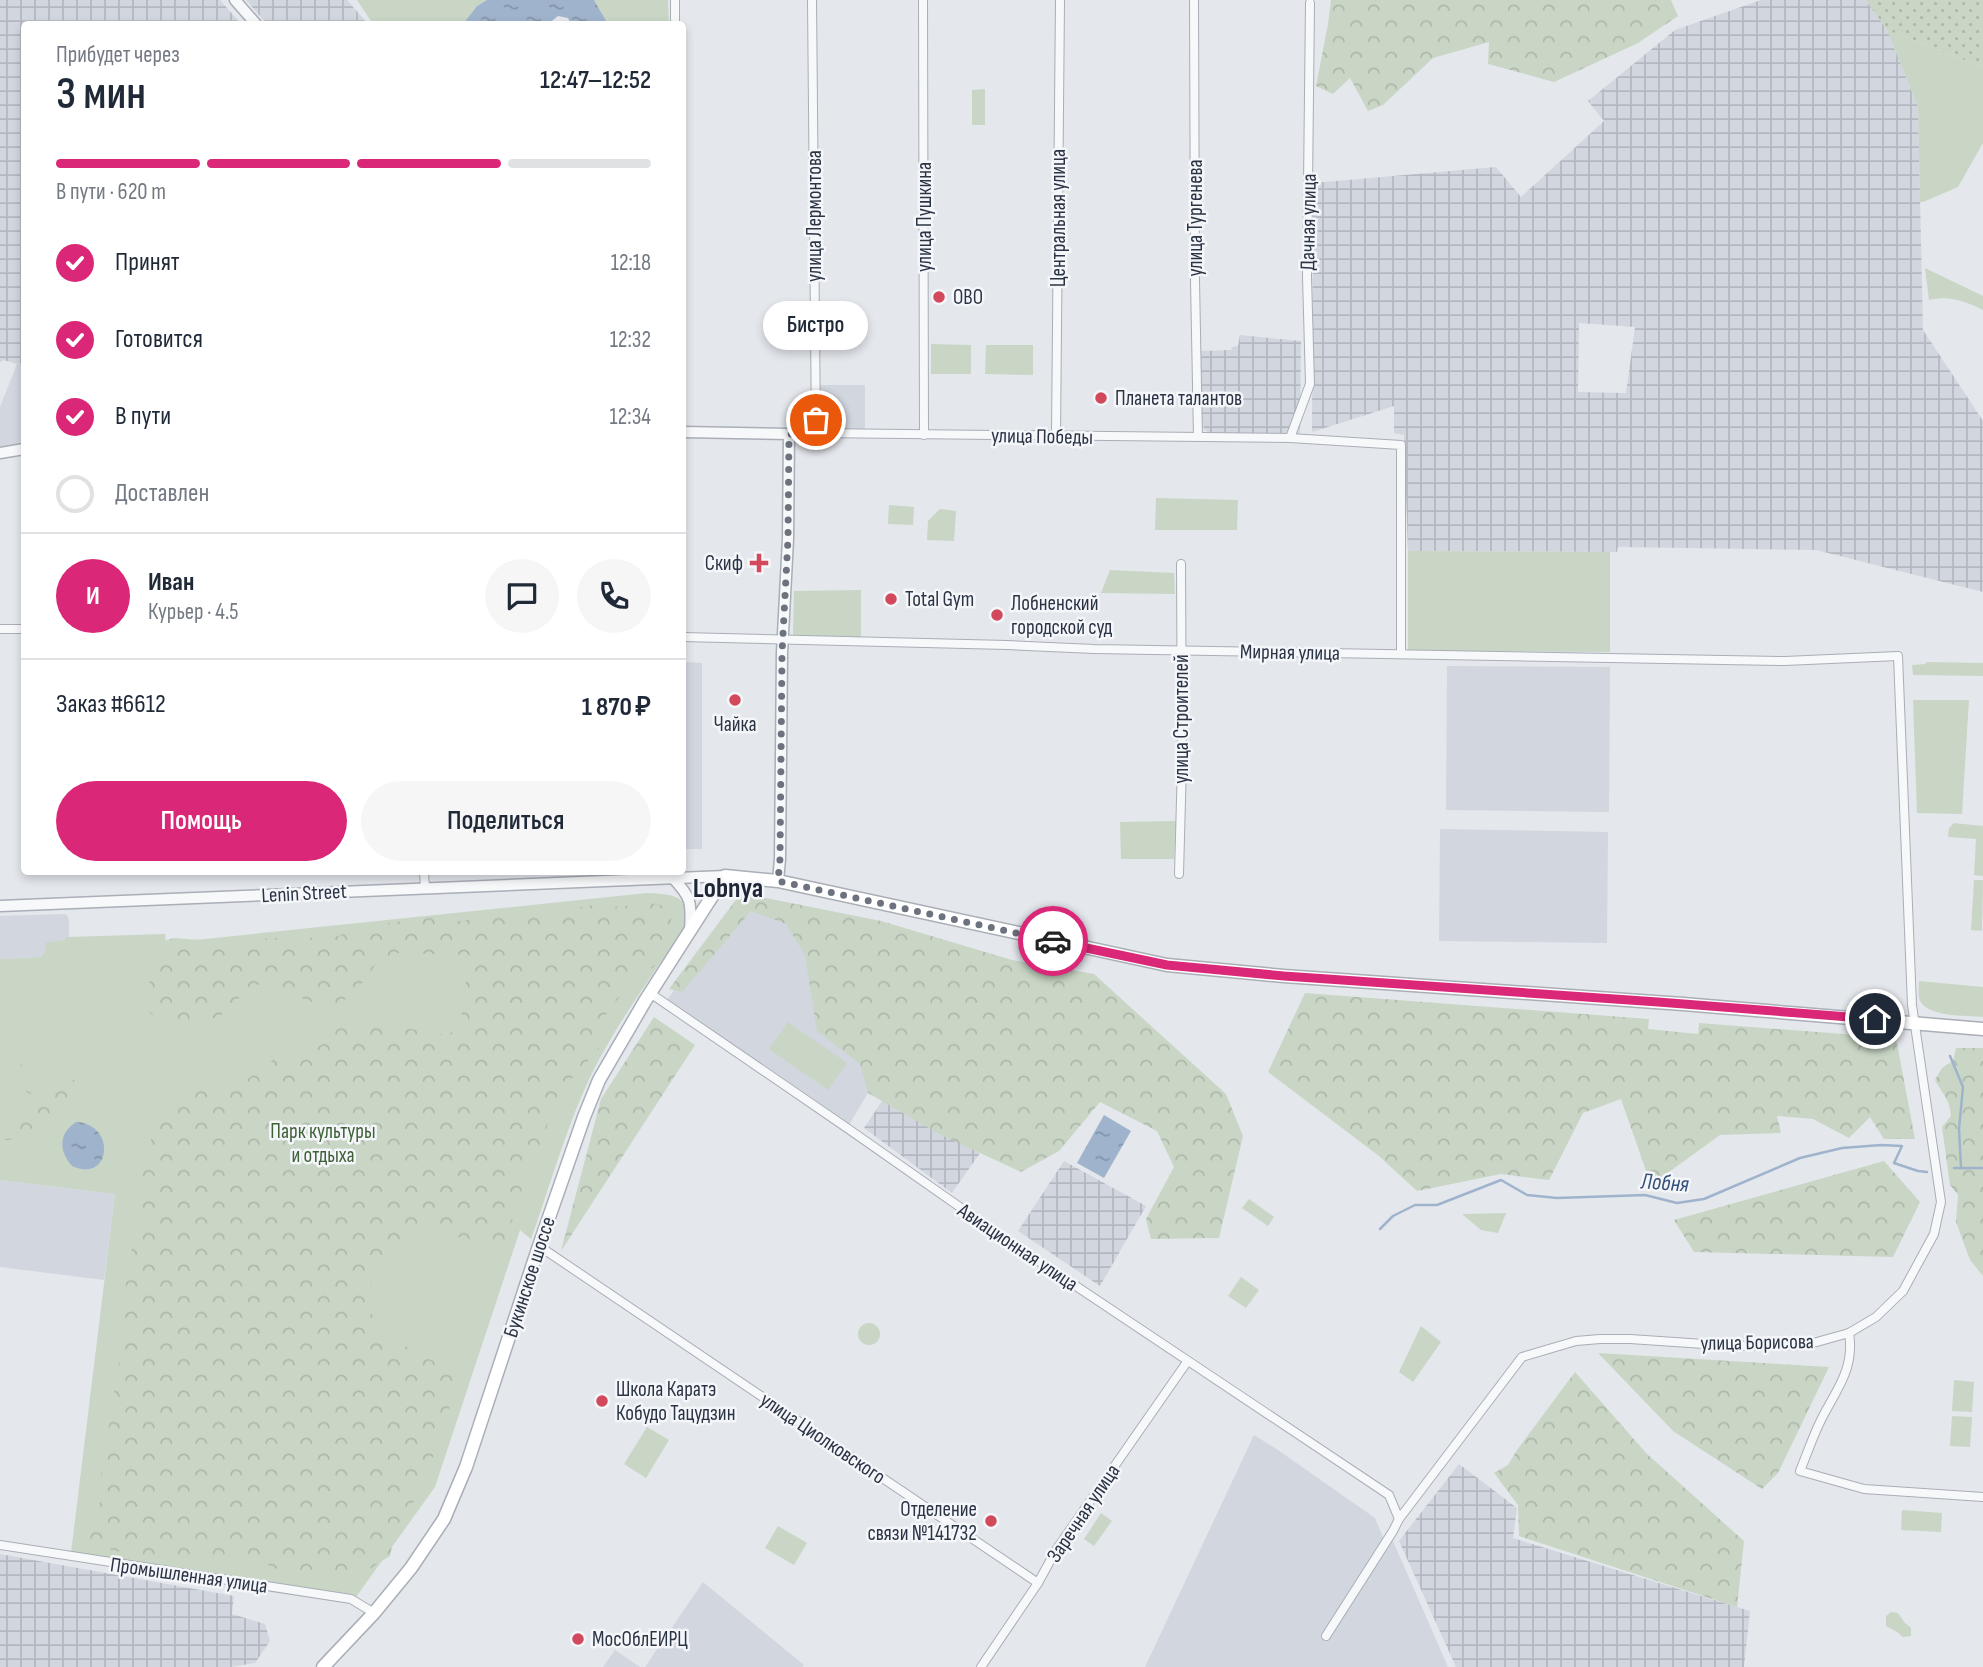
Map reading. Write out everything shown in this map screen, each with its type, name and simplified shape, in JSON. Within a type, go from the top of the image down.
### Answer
[{"type":"main road","name":"Lenin Street","points":[[725,876],[778,881],[1167,965],[1983,1029]]},
{"type":"main road","name":"Букинское шоссе","points":[[323,1667],[374,1613],[411,1568],[444,1519],[484,1416],[539,1246],[599,1080],[650,993],[725,876]]},
{"type":"street","points":[[235,0],[254,21]]},
{"type":"street","points":[[675,0],[675,21]]},
{"type":"street","name":"улица Лермонтова","points":[[812,0],[816,433]]},
{"type":"street","name":"улица Пушкина","points":[[923,0],[924,435]]},
{"type":"street","name":"Центральная улица","points":[[1056,436],[1060,0]]},
{"type":"street","name":"улица Тургенева","points":[[1195,0],[1198,437]]},
{"type":"street","name":"Дачная улица","points":[[1290,438],[1310,384],[1307,277],[1310,3]]},
{"type":"street","name":"улица Победы","points":[[686,432],[1290,438],[1401,444],[1401,654]]},
{"type":"street","points":[[778,881],[789,434]]},
{"type":"street","points":[[0,453],[21,450]]},
{"type":"street","name":"улица Строителей","points":[[1179,874],[1181,564]]},
{"type":"street","points":[[0,629],[21,629]]},
{"type":"street","name":"Мирная улица","points":[[686,638],[1784,661],[1898,656]]},
{"type":"street","name":"улица Борисова","points":[[1326,1636],[1399,1518],[1522,1357],[1576,1341],[1600,1339],[1734,1346],[1806,1345],[1849,1333],[1876,1317],[1903,1291],[1934,1234],[1941,1202],[1914,1023],[1898,656]]},
{"type":"street","points":[[424,875],[425,888]]},
{"type":"street","name":"Lenin Street","points":[[0,906],[725,876]]},
{"type":"street","points":[[672,877],[687,893],[692,910],[691,930]]},
{"type":"street","name":"Авиационная улица","points":[[650,993],[1004,1238],[1389,1496],[1399,1518]]},
{"type":"street","name":"улица Циолковского","points":[[539,1246],[1038,1583]]},
{"type":"street","points":[[1849,1333],[1851,1346],[1846,1373],[1821,1421],[1800,1471],[1864,1489],[1983,1497]]},
{"type":"street","name":"Заречная улица","points":[[981,1667],[1038,1583],[1056,1550],[1187,1362]]},
{"type":"street","name":"Промышленная улица","points":[[0,1545],[351,1599],[374,1613]]},
{"type":"shaded area","points":[[0,0],[220,0],[238,21],[21,21],[21,363],[4,360],[0,362]]},
{"type":"shaded area","points":[[246,0],[347,0],[365,21],[264,21]]},
{"type":"shaded area","points":[[1761,0],[1866,0],[1887,30],[1918,107],[1923,330],[1983,421],[1983,592],[1816,550],[1618,547],[1617,552],[1408,551],[1404,435],[1394,433],[1394,406],[1312,432],[1313,183],[1496,167],[1521,197],[1604,121],[1588,101],[1675,30]],"holes":[[[1579,323],[1635,327],[1626,393],[1578,392]]]},
{"type":"shaded area","points":[[1240,335],[1301,341],[1300,435],[1209,433],[1204,429],[1201,351],[1231,350],[1232,347],[1238,346]]},
{"type":"shaded area","points":[[21,363],[21,445],[0,448],[0,407],[17,364]]},
{"type":"shaded area","points":[[818,385],[865,385],[865,429],[818,429]]},
{"type":"shaded area","points":[[686,662],[702,663],[702,849],[686,849]]},
{"type":"shaded area","points":[[1447,666],[1610,667],[1609,812],[1446,810]]},
{"type":"shaded area","points":[[1440,829],[1608,832],[1607,943],[1439,941]]},
{"type":"shaded area","points":[[776,908],[880,937],[875,1081],[849,1125],[667,1000],[731,911]]},
{"type":"shaded area","points":[[65,914],[69,921],[69,937],[46,950],[41,957],[0,959],[0,916]]},
{"type":"shaded area","points":[[884,1098],[980,1153],[952,1193],[864,1128]]},
{"type":"shaded area","points":[[1064,1161],[1146,1206],[1100,1286],[1018,1231]]},
{"type":"shaded area","points":[[0,1180],[115,1194],[104,1280],[0,1267]]},
{"type":"shaded area","points":[[1254,1435],[1375,1518],[1383,1537],[1393,1541],[1448,1667],[1145,1667]]},
{"type":"shaded area","points":[[1459,1464],[1517,1508],[1513,1538],[1750,1611],[1744,1667],[1456,1667],[1399,1541]]},
{"type":"shaded area","points":[[0,1554],[234,1596],[232,1614],[265,1624],[270,1641],[255,1663],[231,1667],[0,1667]]},
{"type":"shaded area","points":[[703,1582],[804,1665],[645,1667]]},
{"type":"shaded area","points":[[615,1650],[640,1667],[603,1667]]},
{"type":"green space","points":[[357,0],[487,0],[477,6],[465,21],[371,21]]},
{"type":"green space","points":[[594,0],[668,0],[669,21],[606,21]]},
{"type":"green space","points":[[1331,0],[1671,0],[1678,16],[1638,43],[1554,82],[1488,64],[1489,42],[1433,58],[1383,105],[1368,111],[1350,78],[1333,94],[1316,86]]},
{"type":"green space","points":[[1866,0],[1983,0],[1983,67],[1887,30]]},
{"type":"green space","points":[[1887,30],[1983,67],[1983,143],[1958,187],[1923,202],[1920,202],[1918,107]]},
{"type":"green space","points":[[985,89],[985,125],[972,125],[972,90]]},
{"type":"green space","points":[[1925,268],[1983,296],[1983,310],[1957,300],[1929,300]]},
{"type":"green space","points":[[931,344],[971,345],[971,374],[931,374]]},
{"type":"green space","points":[[986,345],[1033,345],[1033,375],[985,374]]},
{"type":"green space","points":[[1156,498],[1238,500],[1237,530],[1155,530]]},
{"type":"green space","points":[[889,505],[914,507],[913,525],[888,524]]},
{"type":"green space","points":[[940,509],[956,511],[954,541],[927,540],[928,521]]},
{"type":"green space","points":[[1408,551],[1610,552],[1610,652],[1408,651]]},
{"type":"green space","points":[[1110,570],[1174,573],[1175,594],[1101,593]]},
{"type":"green space","points":[[861,590],[861,638],[793,636],[794,591]]},
{"type":"green space","points":[[1927,662],[1983,663],[1983,676],[1913,675],[1912,665]]},
{"type":"green space","points":[[1913,700],[1969,700],[1962,814],[1917,813]]},
{"type":"green space","points":[[1176,821],[1174,859],[1121,859],[1120,822]]},
{"type":"green space","points":[[1954,823],[1983,826],[1983,876],[1974,875],[1976,839],[1948,837],[1949,828]]},
{"type":"green space","points":[[1974,880],[1983,880],[1982,931],[1971,930]]},
{"type":"green space","name":"Парк культуры и отдыха","points":[[647,893],[664,894],[683,902],[686,907],[686,925],[625,1015],[593,1071],[567,1133],[531,1239],[520,1230],[435,1487],[356,1597],[71,1553],[115,1194],[0,1180],[0,959],[41,957],[46,950],[45,943],[65,940],[65,937],[165,934],[166,943]]},
{"type":"green space","points":[[741,893],[881,921],[1012,960],[1094,974],[1226,1094],[1243,1136],[1219,1238],[1151,1239],[1146,1219],[1174,1167],[1157,1131],[1100,1102],[1059,1151],[1021,1172],[941,1135],[868,1093],[860,1064],[817,1031],[805,955],[786,924],[751,911],[682,992],[669,989]]},
{"type":"green space","name":"Парк культуры и отдыха","points":[[647,902],[664,906],[670,913],[672,923],[663,940],[655,966],[639,976],[608,1010],[597,1040],[599,1051],[577,1071],[552,1109],[536,1164],[523,1173],[521,1199],[511,1223],[510,1241],[504,1247],[423,1226],[415,1231],[397,1254],[375,1274],[368,1291],[367,1300],[376,1326],[417,1354],[459,1372],[452,1403],[440,1427],[427,1482],[396,1528],[390,1556],[361,1577],[343,1575],[349,1584],[282,1571],[265,1564],[153,1559],[114,1551],[88,1541],[102,1496],[101,1457],[107,1438],[122,1343],[126,1281],[136,1239],[141,1182],[160,1110],[179,1093],[207,1089],[215,1091],[241,1083],[271,1061],[289,1052],[316,1048],[324,1043],[339,1020],[356,1025],[365,1022],[448,1035],[459,1023],[466,981],[473,964],[469,955],[396,953],[379,960],[362,983],[341,1003],[323,1006],[266,985],[258,985],[246,990],[229,1010],[218,1017],[180,1025],[149,1013],[146,995],[156,957],[166,940],[299,940],[326,935],[335,937],[363,927],[427,917],[454,922],[494,915],[511,917],[531,911],[595,905],[621,907]]},
{"type":"green space","points":[[1919,981],[1983,987],[1983,1017],[1947,1014],[1929,1009],[1919,998]]},
{"type":"green space","points":[[1305,993],[1649,1019],[1648,1029],[1698,1034],[1699,1023],[1896,1038],[1915,1139],[1884,1139],[1870,1117],[1849,1138],[1813,1119],[1777,1116],[1781,1133],[1720,1135],[1651,1185],[1621,1099],[1583,1113],[1549,1180],[1501,1174],[1417,1191],[1379,1156],[1268,1072]]},
{"type":"green space","points":[[654,1017],[695,1045],[561,1251],[601,1099]]},
{"type":"green space","points":[[788,1022],[847,1063],[828,1090],[769,1049]]},
{"type":"green space","points":[[1956,1048],[1983,1048],[1983,1276],[1970,1260],[1956,1222],[1958,1195],[1950,1185],[1942,1127],[1951,1116],[1948,1101],[1935,1080],[1942,1068],[1953,1061]]},
{"type":"green space","points":[[18,1064],[22,1065],[31,1081],[44,1085],[44,1090],[32,1094],[23,1088],[18,1077]]},
{"type":"green space","points":[[74,1080],[77,1083],[73,1096],[60,1116],[51,1124],[30,1135],[4,1140],[0,1137],[0,1123],[55,1086]]},
{"type":"green space","points":[[1884,1161],[1920,1202],[1893,1257],[1694,1252],[1674,1220]]},
{"type":"green space","points":[[1249,1199],[1274,1217],[1268,1226],[1242,1208]]},
{"type":"green space","points":[[1506,1213],[1498,1233],[1481,1230],[1462,1214]]},
{"type":"green space","points":[[1241,1277],[1259,1290],[1246,1308],[1228,1296]]},
{"type":"green space","points":[[869,1323],[877,1326],[880,1334],[877,1342],[869,1345],[861,1342],[858,1334],[861,1326]]},
{"type":"green space","points":[[1421,1326],[1441,1342],[1413,1382],[1399,1372]]},
{"type":"green space","points":[[1598,1353],[1829,1367],[1778,1473],[1762,1489],[1673,1431]]},
{"type":"green space","points":[[1575,1372],[1646,1453],[1744,1541],[1737,1607],[1519,1536],[1518,1505],[1494,1473],[1508,1465]]},
{"type":"green space","points":[[1954,1380],[1974,1382],[1972,1412],[1952,1411]]},
{"type":"green space","points":[[1952,1416],[1972,1417],[1970,1447],[1950,1446]]},
{"type":"green space","points":[[647,1427],[669,1440],[646,1478],[624,1464]]},
{"type":"green space","points":[[1902,1510],[1942,1513],[1941,1532],[1901,1530]]},
{"type":"green space","points":[[1101,1513],[1112,1521],[1094,1546],[1084,1539]]},
{"type":"green space","points":[[778,1526],[807,1543],[794,1565],[765,1548]]},
{"type":"green space","points":[[1891,1612],[1898,1613],[1911,1628],[1911,1636],[1903,1637],[1886,1626],[1886,1616]]},
{"type":"water","points":[[487,0],[594,0],[606,21],[570,21],[568,18],[558,16],[552,21],[465,21],[477,6]]},
{"type":"water","points":[[1104,1115],[1131,1131],[1104,1178],[1077,1163]]},
{"type":"water","points":[[76,1122],[89,1125],[98,1132],[103,1142],[104,1152],[95,1167],[85,1169],[72,1166],[64,1154],[62,1142],[66,1131]]},
{"type":"waterway","points":[[1950,1056],[1963,1087],[1959,1129],[1961,1168]]},
{"type":"waterway","name":"Лобня","points":[[1380,1229],[1393,1216],[1415,1205],[1437,1205],[1501,1180],[1527,1195],[1557,1198],[1645,1195],[1677,1203],[1704,1199],[1800,1158],[1842,1148],[1881,1145],[1902,1146],[1894,1163],[1927,1172]]},
{"type":"waterway","name":"Лобня","points":[[1954,1168],[1983,1168]]},
{"type":"way so far","points":[[816,420],[816,433],[789,434],[778,881],[1053,941]]},
{"type":"place","name":"ОВО","points":[[939,297]]},
{"type":"place","name":"Планета талантов","points":[[1101,398]]},
{"type":"place","name":"Бистро","points":[[816,420]]},
{"type":"place","name":"Скиф","points":[[759,563]]},
{"type":"place","name":"Total Gym","points":[[891,599]]},
{"type":"place","name":"Лобненский городской суд","points":[[997,615]]},
{"type":"place","name":"Чайка","points":[[735,700]]},
{"type":"place","name":"Школа Каратэ Кобудо Тацудзин","points":[[602,1401]]},
{"type":"place","name":"Отделение связи №141732","points":[[991,1521]]},
{"type":"place","name":"МосОблЕИРЦ","points":[[578,1639]]},
{"type":"district","name":"Lobnya","points":[[728,887]]},
{"type":"route","points":[[1053,941],[1167,965],[1875,1019]]}]
